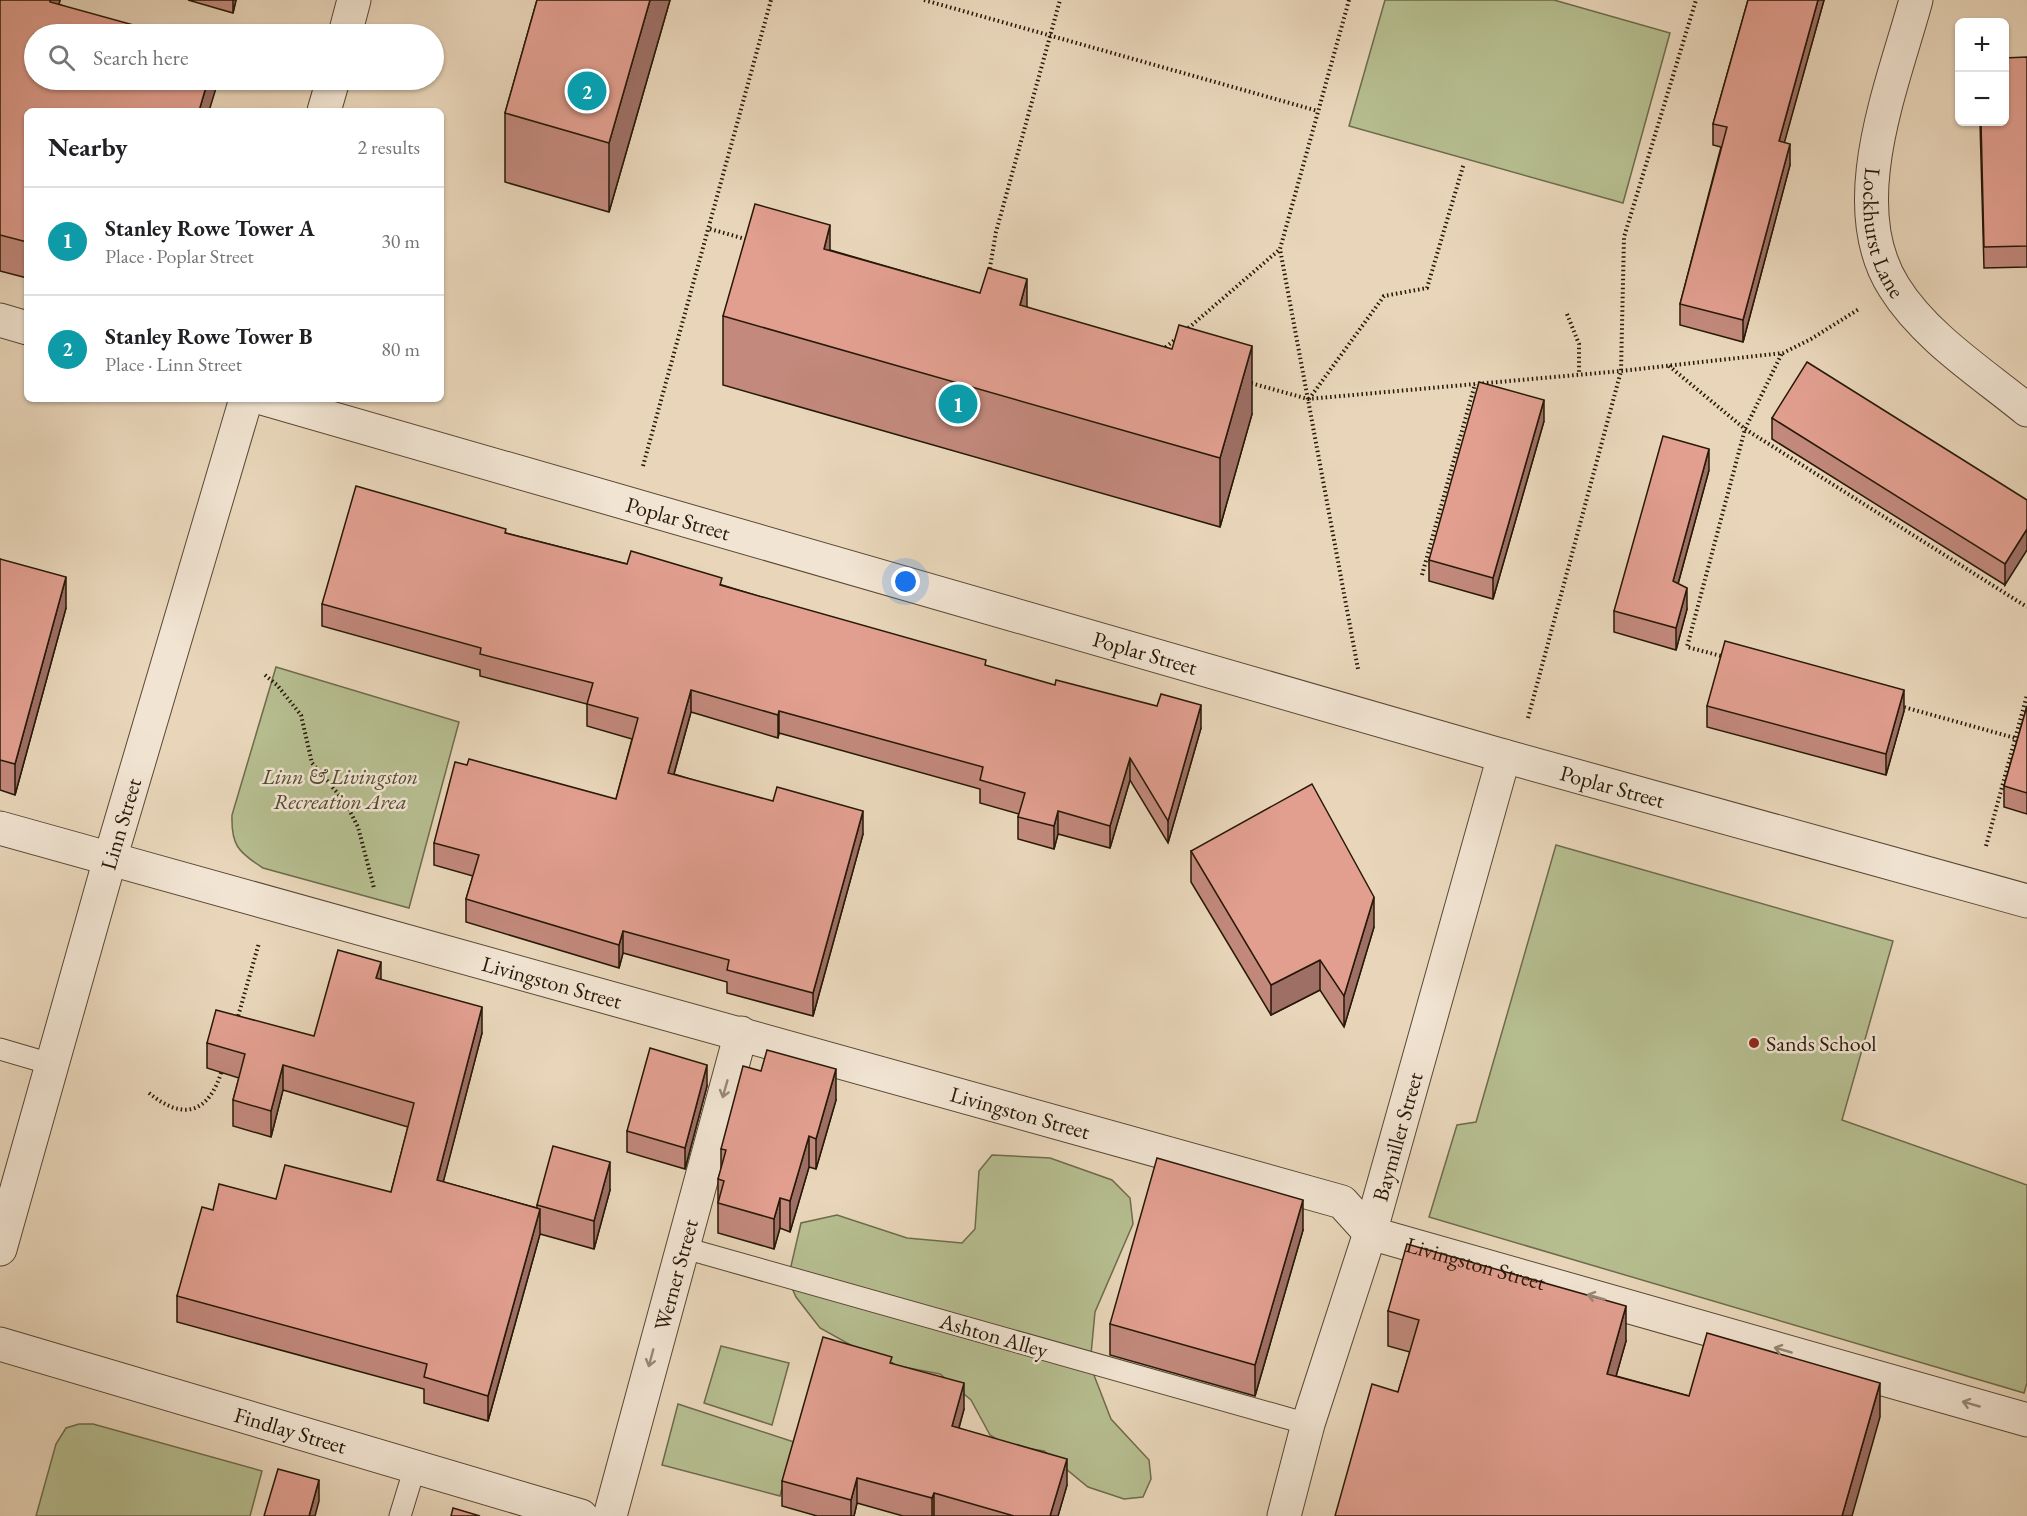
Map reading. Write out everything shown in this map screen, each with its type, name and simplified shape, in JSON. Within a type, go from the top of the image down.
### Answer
[{"type":"street","points":[[348,24],[354,0]]},
{"type":"street","name":"Lockhurst Lane","points":[[1916,0],[1881,125],[1870,191],[1878,258],[1894,288],[1924,324],[2027,410]]},
{"type":"street","points":[[325,108],[330,90]]},
{"type":"street","points":[[0,320],[24,327]]},
{"type":"street","name":"Linn Street","points":[[0,1249],[110,859],[245,402]]},
{"type":"street","name":"Poplar Street","points":[[275,402],[1504,756],[2027,901]]},
{"type":"street","name":"Baymiller Street","points":[[1284,1516],[1308,1424],[1370,1233],[1504,756]]},
{"type":"street","name":"Livingston Street","points":[[0,828],[1342,1202],[1370,1233],[2027,1420]]},
{"type":"street","name":"Werner Street","points":[[610,1516],[681,1246],[741,1033]]},
{"type":"street","name":"Findlay Street","points":[[0,1344],[581,1516]]},
{"type":"lane","points":[[0,1050],[51,1064]]},
{"type":"lane","name":"Ashton Alley","points":[[681,1246],[1308,1424]]},
{"type":"lane","points":[[400,1516],[415,1467]]},
{"type":"path","points":[[643,467],[771,0]]},
{"type":"path","points":[[924,0],[1318,111]]},
{"type":"path","points":[[989,274],[996,232],[1060,0]]},
{"type":"path","points":[[1349,0],[1280,249],[1359,669]]},
{"type":"path","points":[[1528,718],[1621,371],[1624,237],[1696,0]]},
{"type":"path","points":[[1308,399],[1384,296],[1427,288],[1464,163]]},
{"type":"path","points":[[710,229],[756,242]]},
{"type":"path","points":[[1156,356],[1280,249]]},
{"type":"path","points":[[1243,381],[1308,399],[1621,371],[1783,353],[1811,339],[1894,288]]},
{"type":"path","points":[[1567,314],[1579,344],[1579,374]]},
{"type":"path","points":[[1732,659],[1687,647],[1746,429],[1783,353]]},
{"type":"path","points":[[1668,365],[1746,429],[2027,607]]},
{"type":"path","points":[[1422,575],[1475,384]]},
{"type":"path","points":[[265,675],[277,685],[300,715],[312,763],[345,801],[358,827],[375,897]]},
{"type":"path","points":[[1986,846],[2027,695]]},
{"type":"path","points":[[1890,704],[2015,738]]},
{"type":"path","points":[[234,1028],[259,943]]},
{"type":"path","points":[[149,1093],[166,1107],[186,1111],[204,1104],[219,1082],[225,1060]]},
{"type":"green space","points":[[1385,0],[1554,0],[1670,33],[1623,203],[1349,126]]},
{"type":"green space","name":"Linn & Livingston Recreation Area","points":[[276,667],[459,722],[409,908],[263,868],[247,857],[238,847],[233,834],[232,815]]},
{"type":"green space","name":"Sands School","points":[[1556,845],[1893,941],[1842,1120],[2027,1185],[2027,1383],[2024,1393],[1429,1217],[1457,1125],[1476,1122]]},
{"type":"green space","points":[[992,1155],[1050,1158],[1112,1180],[1130,1198],[1133,1224],[1095,1312],[1090,1365],[1111,1419],[1149,1460],[1151,1479],[1143,1497],[1124,1499],[1088,1487],[1044,1451],[1006,1445],[990,1435],[971,1400],[940,1374],[883,1363],[820,1328],[796,1297],[788,1279],[801,1223],[837,1215],[907,1238],[962,1243],[975,1229],[979,1171]]},
{"type":"green space","points":[[721,1346],[789,1363],[772,1425],[704,1403]]},
{"type":"green space","points":[[678,1404],[794,1442],[780,1496],[662,1465]]},
{"type":"green space","points":[[79,1424],[93,1424],[262,1471],[250,1516],[36,1516],[56,1444],[66,1428]]},
{"type":"building","points":[[0,0],[50,0],[50,2],[130,24],[24,24],[24,90],[205,90],[200,108],[24,108],[24,241],[0,235]]},
{"type":"building","points":[[537,0],[650,0],[609,143],[505,113]]},
{"type":"building","points":[[1748,0],[1818,0],[1779,141],[1790,144],[1743,320],[1680,304],[1727,127],[1713,124]]},
{"type":"building","points":[[2027,57],[2027,246],[1984,247],[1981,126],[2009,126],[2009,58]]},
{"type":"building","points":[[755,204],[830,225],[824,249],[980,293],[988,268],[1027,279],[1020,305],[1172,349],[1179,325],[1252,346],[1220,458],[723,316]]},
{"type":"building","points":[[1807,362],[2027,500],[2027,529],[2005,564],[1772,418]]},
{"type":"building","points":[[1479,382],[1544,400],[1493,578],[1429,560]]},
{"type":"building","points":[[1663,436],[1709,449],[1673,581],[1687,588],[1676,628],[1614,611]]},
{"type":"building","points":[[356,486],[506,529],[505,533],[627,564],[631,551],[722,578],[720,585],[986,660],[985,665],[1055,685],[1056,680],[1157,706],[1161,694],[1201,705],[1168,821],[1130,758],[1110,826],[1058,811],[1054,826],[1018,817],[1025,793],[980,780],[983,767],[779,711],[778,715],[691,690],[668,773],[773,801],[777,787],[863,811],[813,993],[727,970],[729,960],[623,931],[619,945],[466,899],[479,855],[434,843],[455,762],[467,765],[469,759],[616,799],[638,718],[587,704],[593,683],[480,654],[481,648],[322,604]]},
{"type":"building","points":[[0,559],[66,577],[15,764],[0,760]]},
{"type":"building","points":[[1725,641],[1904,690],[1886,754],[1707,706]]},
{"type":"building","points":[[2027,706],[2027,793],[2004,786]]},
{"type":"building","points":[[1312,784],[1374,897],[1344,996],[1320,960],[1271,985],[1191,851]]},
{"type":"building","points":[[338,950],[381,962],[376,978],[482,1007],[437,1180],[540,1209],[488,1396],[424,1377],[427,1364],[177,1296],[202,1207],[213,1210],[219,1184],[276,1199],[285,1165],[391,1192],[414,1103],[283,1065],[271,1111],[233,1100],[245,1054],[207,1043],[216,1010],[314,1036]]},
{"type":"building","points":[[650,1048],[707,1065],[685,1148],[627,1131]]},
{"type":"building","points":[[767,1050],[836,1069],[816,1139],[809,1136],[790,1201],[780,1198],[774,1219],[718,1203],[724,1181],[718,1179],[726,1150],[721,1149],[743,1066],[761,1071]]},
{"type":"building","points":[[553,1146],[610,1162],[594,1221],[537,1205]]},
{"type":"building","points":[[1157,1158],[1303,1200],[1255,1365],[1110,1324]]},
{"type":"building","points":[[1407,1244],[1626,1306],[1607,1374],[1689,1396],[1707,1333],[1880,1383],[1842,1516],[1335,1516],[1372,1384],[1398,1392],[1419,1320],[1388,1311]]},
{"type":"building","points":[[823,1337],[892,1357],[890,1363],[964,1383],[952,1426],[1067,1459],[1050,1516],[1014,1516],[934,1493],[932,1498],[857,1478],[851,1500],[782,1481]]},
{"type":"building","points":[[278,1469],[319,1480],[309,1516],[264,1516]]},
{"type":"building","points":[[453,1508],[480,1516],[451,1516]]},
{"type":"place","name":"Stanley Rowe Tower B","points":[[587,91]]},
{"type":"place","name":"Stanley Rowe Tower A","points":[[958,404]]},
{"type":"place","name":"Sands School","points":[[1754,1043]]}]
